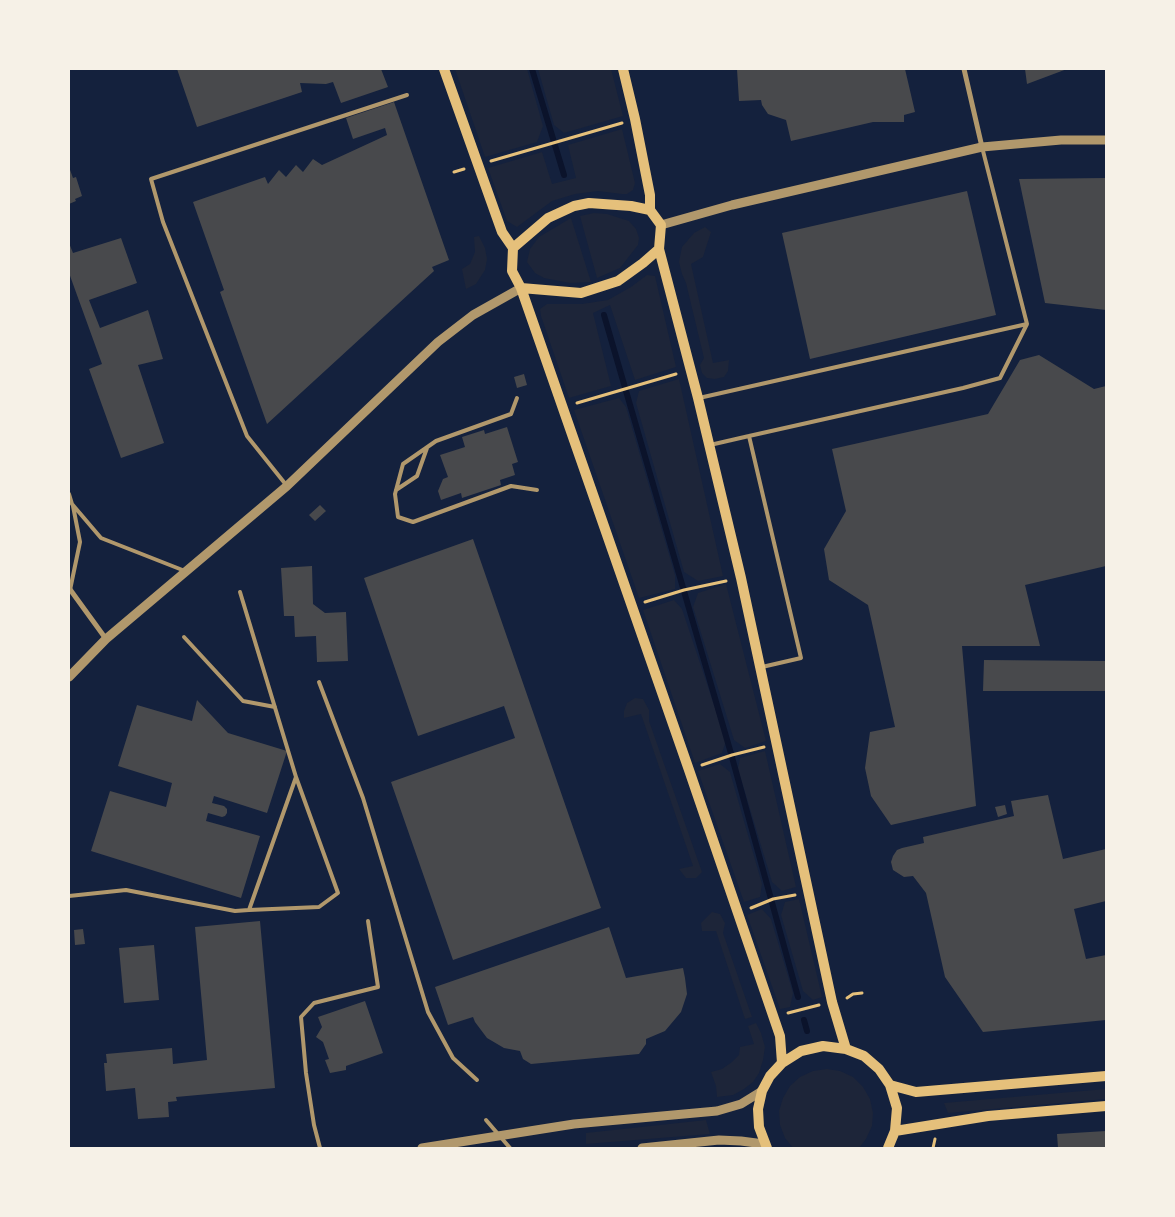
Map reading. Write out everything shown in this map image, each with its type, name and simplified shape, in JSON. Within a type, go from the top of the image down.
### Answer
[{"type":"main road","points":[[444,69],[502,232],[513,248],[512,271],[521,288],[690,770],[780,1036],[782,1063]]},
{"type":"main road","points":[[623,69],[636,119],[650,195],[650,210],[661,224],[659,249],[698,398],[760,668],[832,1002],[846,1048]]},
{"type":"main road","points":[[513,248],[548,218],[574,206],[589,202],[650,210]]},
{"type":"main road","points":[[521,288],[581,292],[618,281],[644,263],[659,249]]},
{"type":"main road","points":[[765,1146],[759,1127],[758,1109],[762,1091],[770,1076],[782,1063],[801,1051],[823,1046],[846,1048],[864,1056],[879,1069],[890,1085],[897,1108],[895,1131],[888,1148]]},
{"type":"main road","points":[[890,1085],[916,1092],[1106,1076]]},
{"type":"main road","points":[[895,1131],[988,1116],[1106,1106]]},
{"type":"street","points":[[964,69],[982,147]]},
{"type":"street","points":[[661,224],[732,205],[982,147],[1061,140],[1106,140]]},
{"type":"street","points":[[69,677],[106,639],[287,486],[438,342],[473,315],[521,288]]},
{"type":"street","points":[[70,589],[106,639]]},
{"type":"street","points":[[422,1148],[574,1124],[717,1111],[741,1104],[762,1091]]},
{"type":"street","points":[[642,1148],[719,1140],[741,1140],[765,1146]]},
{"type":"lane","points":[[287,486],[246,436],[163,222],[152,179],[407,95]]},
{"type":"lane","points":[[709,445],[1000,378],[1027,324],[982,147]]},
{"type":"lane","points":[[698,398],[1027,324]]},
{"type":"lane","points":[[517,398],[511,414],[436,441],[403,464],[396,490],[398,517],[413,522],[511,486],[537,490]]},
{"type":"lane","points":[[749,436],[801,658],[760,668]]},
{"type":"lane","points":[[396,490],[417,476],[427,448]]},
{"type":"lane","points":[[69,494],[80,542],[70,589]]},
{"type":"lane","points":[[72,504],[101,538],[187,572]]},
{"type":"lane","points":[[69,896],[126,890],[235,910],[249,910],[319,907],[338,893],[296,777],[240,592]]},
{"type":"lane","points":[[184,637],[243,701],[275,707]]},
{"type":"lane","points":[[319,682],[363,798],[428,1012],[453,1058],[478,1080]]},
{"type":"lane","points":[[249,910],[296,777]]},
{"type":"lane","points":[[320,1148],[314,1125],[301,1017],[314,1004],[378,987],[368,921]]},
{"type":"lane","points":[[486,1120],[510,1148]]},
{"type":"path","points":[[488,161],[624,123]]},
{"type":"path","points":[[454,172],[464,168]]},
{"type":"path","points":[[573,404],[682,373]]},
{"type":"path","points":[[641,604],[692,588],[729,580]]},
{"type":"path","points":[[697,766],[767,747]]},
{"type":"path","points":[[762,904],[778,898],[801,894]]},
{"type":"path","points":[[847,998],[853,994],[862,993]]},
{"type":"path","points":[[785,1014],[826,1003]]},
{"type":"shaded area","points":[[455,69],[527,69],[543,126],[537,142],[485,157]]},
{"type":"shaded area","points":[[538,69],[611,69],[623,116],[564,133],[554,125]]},
{"type":"shaded area","points":[[622,129],[635,183],[633,190],[627,194],[598,191],[575,194],[552,201],[517,227],[507,221],[488,168],[542,152],[552,184],[576,178],[568,145]]},
{"type":"shaded area","points":[[594,213],[607,214],[629,221],[636,229],[639,238],[638,245],[620,268],[597,278],[580,216]]},
{"type":"shaded area","points":[[571,218],[591,282],[570,283],[544,278],[535,273],[527,262],[530,249],[539,237]]},
{"type":"shaded area","points":[[705,227],[711,232],[703,257],[691,264],[713,363],[729,360],[728,371],[724,377],[715,379],[707,378],[702,373],[700,365],[704,358],[679,262],[682,247],[694,233]]},
{"type":"shaded area","points":[[479,236],[485,248],[487,259],[485,270],[476,284],[466,289],[462,269],[470,264],[475,252],[474,237]]},
{"type":"shaded area","points":[[647,275],[655,276],[676,367],[635,380],[610,305],[593,313],[611,386],[569,398],[540,309],[547,304],[582,304],[608,300]]},
{"type":"shaded area","points":[[679,379],[723,576],[698,581],[684,572],[636,403],[639,391]]},
{"type":"shaded area","points":[[619,398],[626,407],[675,575],[675,589],[639,598],[574,410]]},
{"type":"shaded area","points":[[726,584],[766,741],[745,748],[734,740],[693,607],[698,593]]},
{"type":"shaded area","points":[[674,600],[682,609],[726,741],[722,753],[695,763],[643,610]]},
{"type":"shaded area","points":[[635,698],[643,699],[649,710],[649,721],[702,872],[696,878],[686,878],[679,869],[693,866],[641,714],[624,718],[627,703]]},
{"type":"shaded area","points":[[765,751],[796,887],[782,891],[772,882],[738,769],[740,758]]},
{"type":"shaded area","points":[[720,764],[730,772],[762,884],[760,897],[744,902],[698,771]]},
{"type":"shaded area","points":[[799,899],[822,997],[813,1000],[803,991],[781,915],[785,902]]},
{"type":"shaded area","points":[[762,909],[771,919],[793,993],[790,1007],[780,1009],[747,915]]},
{"type":"shaded area","points":[[712,912],[720,914],[725,923],[723,933],[752,1017],[745,1019],[716,931],[702,931],[701,923]]},
{"type":"shaded area","points":[[756,1023],[765,1047],[759,1073],[753,1082],[744,1089],[733,1095],[717,1097],[716,1086],[711,1072],[722,1069],[732,1062],[739,1055],[740,1047],[754,1044],[748,1026]]},
{"type":"shaded area","points":[[827,1069],[840,1071],[853,1077],[863,1087],[870,1099],[873,1113],[872,1126],[859,1148],[793,1148],[785,1138],[780,1125],[779,1111],[783,1098],[790,1086],[800,1077],[813,1071]]},
{"type":"shaded area","points":[[1106,1089],[1106,1099],[948,1113],[944,1103]]},
{"type":"shaded area","points":[[706,1120],[710,1134],[586,1144],[586,1133]]},
{"type":"building","points":[[177,69],[381,69],[388,87],[341,103],[333,82],[326,84],[300,83],[302,92],[197,127]]},
{"type":"building","points":[[737,69],[905,69],[915,112],[904,115],[904,122],[873,122],[791,141],[786,120],[768,114],[761,100],[739,101]]},
{"type":"building","points":[[1025,69],[1067,69],[1027,84]]},
{"type":"building","points":[[394,102],[449,260],[432,267],[434,271],[267,424],[220,292],[224,290],[193,202],[265,177],[268,184],[279,170],[286,177],[296,165],[303,172],[313,159],[322,165],[387,135],[385,128],[353,139],[346,118]]},
{"type":"building","points":[[69,167],[73,178],[76,177],[82,196],[69,204]]},
{"type":"building","points":[[1106,178],[1106,310],[1045,303],[1019,179]]},
{"type":"building","points":[[967,191],[996,315],[810,359],[782,233]]},
{"type":"building","points":[[121,238],[137,283],[89,300],[100,328],[148,310],[163,359],[138,365],[164,443],[121,458],[89,369],[102,364],[69,273],[69,243],[73,253]]},
{"type":"building","points":[[1039,355],[1094,389],[1106,386],[1106,566],[1025,585],[1040,646],[962,646],[976,806],[891,825],[871,796],[865,768],[870,732],[895,727],[868,605],[829,580],[824,549],[846,511],[832,449],[988,414],[1020,360]]},
{"type":"building","points":[[524,374],[527,385],[517,388],[514,377]]},
{"type":"building","points":[[507,427],[518,462],[512,464],[515,475],[500,480],[501,485],[462,498],[461,493],[441,500],[438,491],[443,479],[448,477],[440,455],[465,447],[462,437],[484,430],[485,434]]},
{"type":"building","points":[[320,505],[326,511],[315,521],[309,515]]},
{"type":"building","points":[[473,539],[601,908],[453,960],[391,782],[515,738],[504,706],[418,736],[364,578]]},
{"type":"building","points":[[312,566],[313,604],[325,613],[346,612],[348,661],[317,662],[316,636],[295,637],[294,616],[284,616],[281,568]]},
{"type":"building","points":[[984,660],[1106,661],[1106,691],[983,691]]},
{"type":"building","points":[[197,700],[228,733],[287,751],[267,813],[214,796],[212,803],[224,806],[227,809],[227,813],[222,817],[208,813],[206,821],[260,836],[241,898],[91,851],[110,791],[166,807],[172,783],[118,766],[137,705],[192,721]]},
{"type":"building","points":[[1048,795],[1063,859],[1106,849],[1106,901],[1074,909],[1086,959],[1106,955],[1106,1020],[983,1032],[945,977],[926,893],[913,876],[904,877],[893,870],[891,862],[897,850],[924,843],[923,837],[1014,816],[1011,801]]},
{"type":"building","points":[[1005,805],[1007,814],[998,817],[995,807]]},
{"type":"building","points":[[260,921],[275,1088],[176,1097],[177,1101],[168,1102],[169,1117],[138,1119],[135,1088],[106,1091],[104,1063],[107,1063],[106,1054],[172,1048],[173,1064],[207,1060],[195,927]]},
{"type":"building","points":[[609,927],[626,978],[683,968],[687,994],[681,1012],[665,1031],[646,1039],[646,1044],[639,1054],[531,1064],[523,1059],[520,1051],[504,1048],[487,1038],[473,1017],[448,1025],[435,987]]},
{"type":"building","points":[[83,929],[85,944],[75,945],[74,930]]},
{"type":"building","points":[[154,945],[159,1000],[124,1003],[119,948]]},
{"type":"building","points":[[365,1001],[383,1053],[346,1066],[346,1070],[330,1073],[325,1060],[329,1059],[323,1042],[316,1037],[322,1027],[318,1017]]},
{"type":"building","points":[[1106,1131],[1106,1148],[1058,1148],[1057,1134]]},
{"type":"waterway","points":[[532,69],[564,175]]},
{"type":"waterway","points":[[604,315],[730,750],[798,997]]},
{"type":"waterway","points":[[804,1020],[807,1031]]}]
